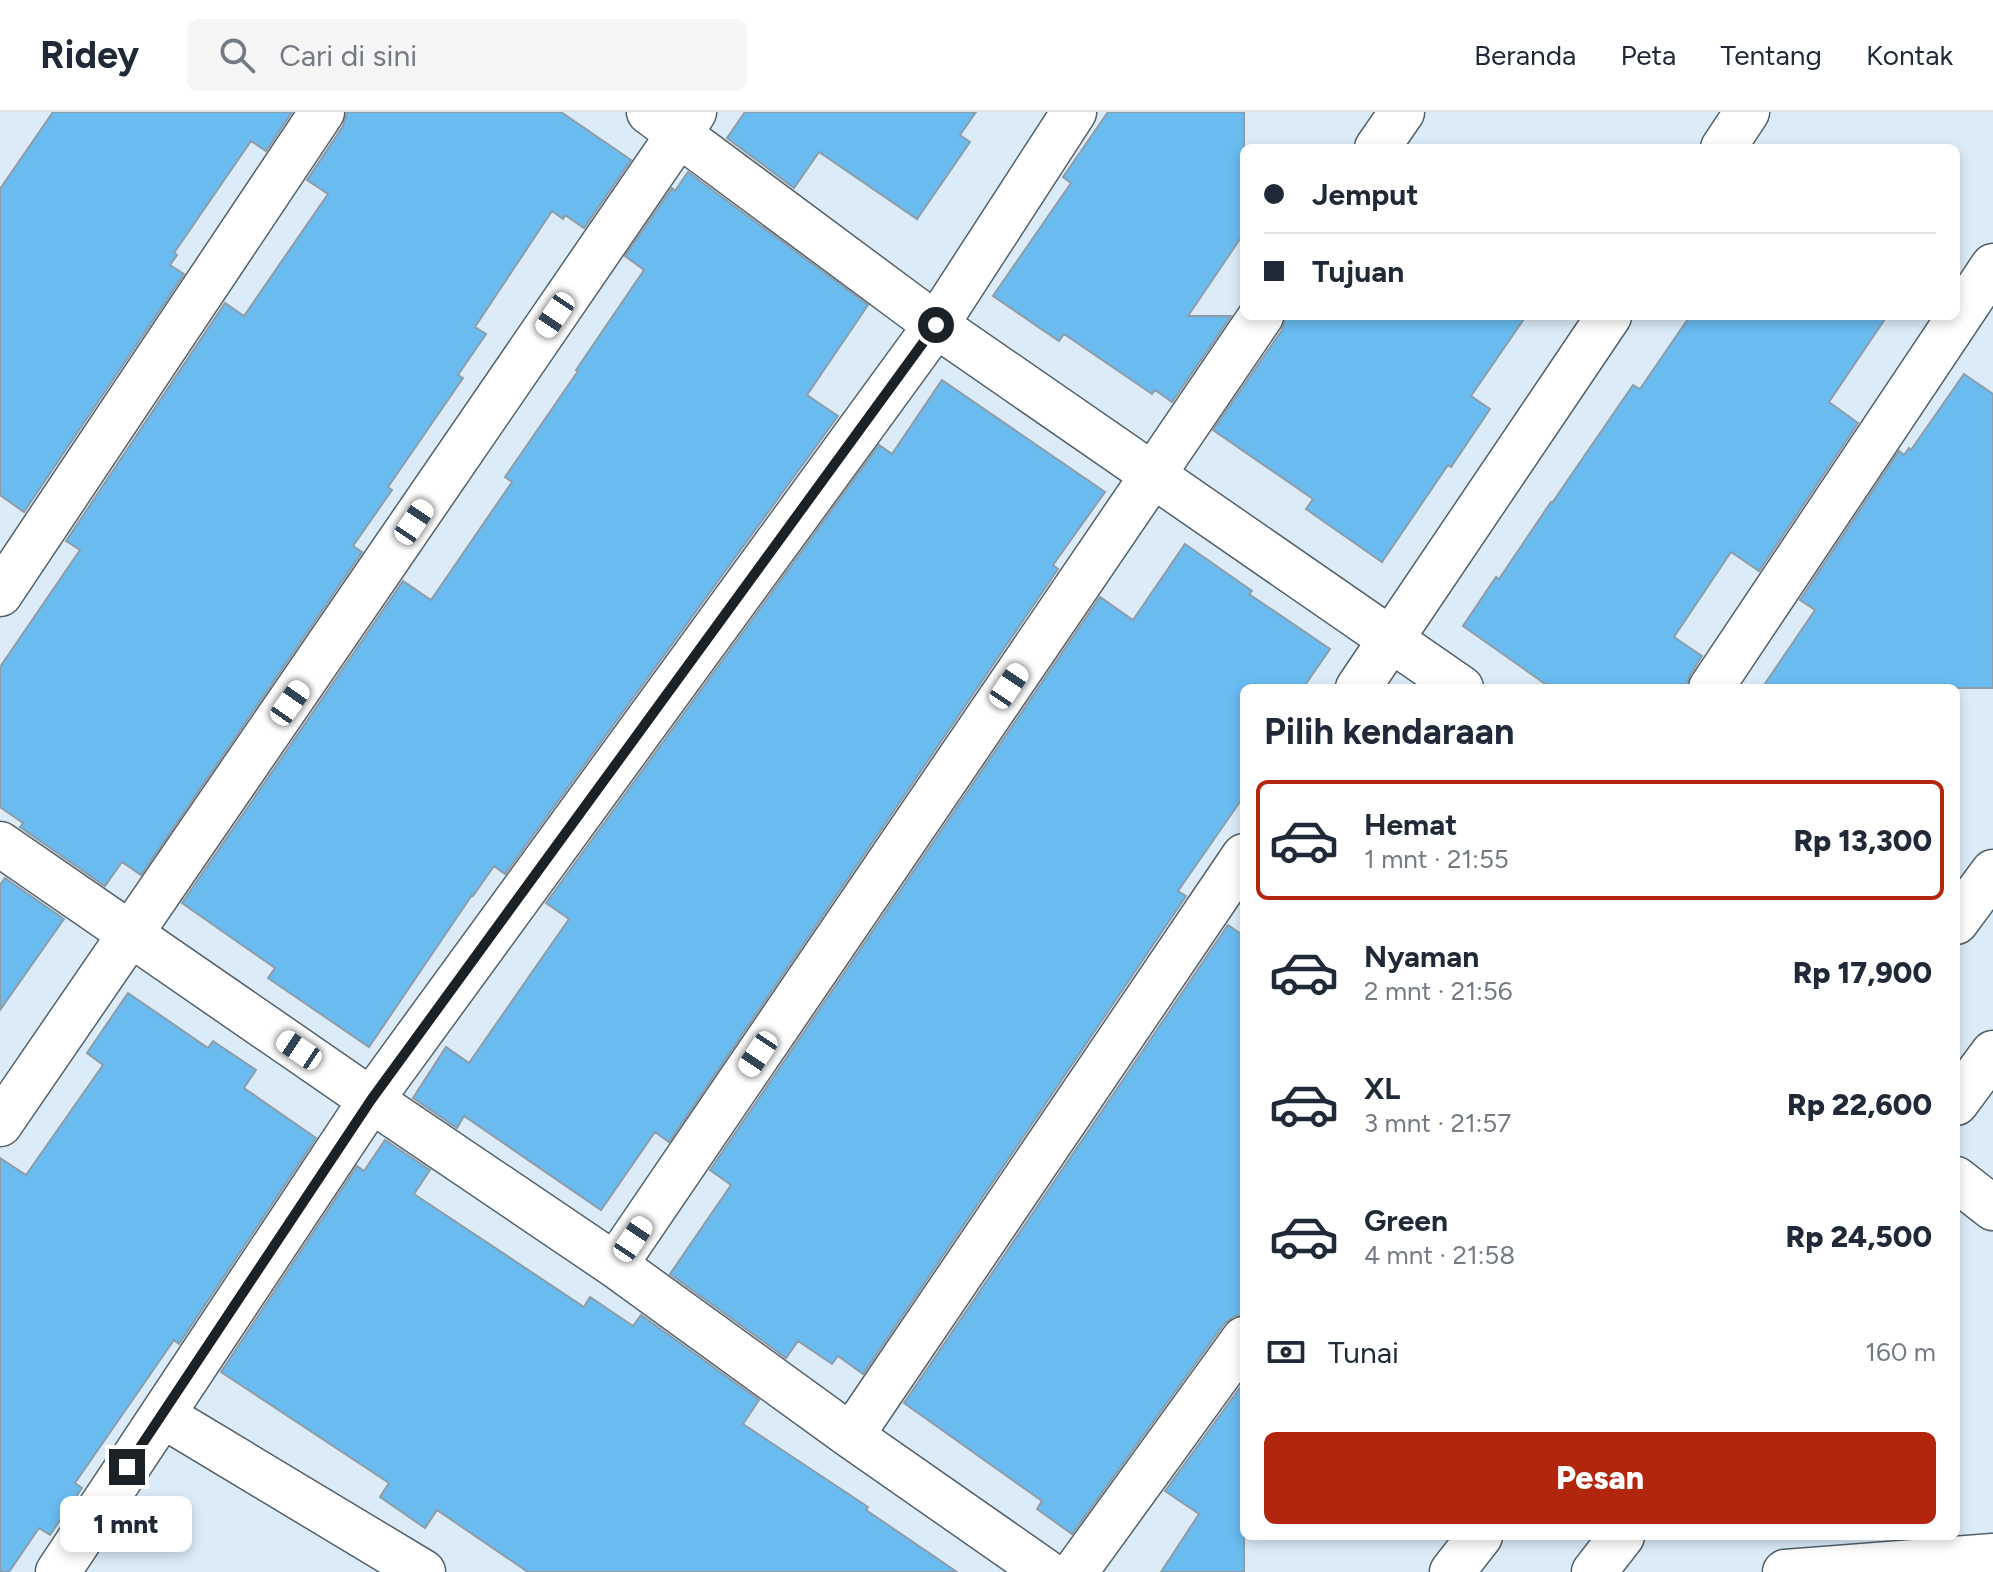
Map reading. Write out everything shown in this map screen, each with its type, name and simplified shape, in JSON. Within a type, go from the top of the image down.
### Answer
[{"type":"street","points":[[0,594],[322,112]]},
{"type":"street","points":[[58,1572],[371,1100],[936,325],[1074,112]]},
{"type":"street","points":[[1380,144],[1402,112]]},
{"type":"street","points":[[1726,144],[1747,112]]},
{"type":"street","points":[[0,1124],[130,935],[674,119],[936,325],[1455,684]]},
{"type":"street","points":[[1960,315],[1993,266]]},
{"type":"street","points":[[615,1265],[1258,320]]},
{"type":"street","points":[[1361,684],[1606,320]]},
{"type":"street","points":[[1714,684],[1957,320]]},
{"type":"street","points":[[0,844],[615,1265],[1046,1572]]},
{"type":"street","points":[[851,1436],[1240,862]]},
{"type":"street","points":[[1960,917],[1993,872]]},
{"type":"street","points":[[1960,1094],[1978,1052]]},
{"type":"street","points":[[1960,1182],[1993,1208]]},
{"type":"street","points":[[1075,1572],[1240,1345]]},
{"type":"street","points":[[162,1415],[423,1572]]},
{"type":"street","points":[[1452,1572],[1477,1540]]},
{"type":"street","points":[[1594,1572],[1619,1540]]},
{"type":"street","points":[[1785,1572],[1993,1556]]},
{"type":"building","points":[[53,112],[292,112],[266,151],[251,141],[174,253],[177,255],[170,265],[184,274],[24,512],[0,495],[0,189]]},
{"type":"building","points":[[347,112],[561,112],[631,160],[584,228],[565,215],[563,219],[552,211],[475,327],[486,334],[458,375],[463,378],[388,487],[392,490],[353,546],[362,552],[141,875],[122,862],[105,886],[20,827],[23,823],[0,807],[0,667],[80,550],[66,541],[225,303],[244,316],[328,194],[307,180],[343,126]]},
{"type":"building","points":[[745,112],[976,112],[960,135],[970,142],[917,219],[819,152],[794,188],[727,138]]},
{"type":"building","points":[[1108,112],[1244,112],[1244,144],[1240,144],[1240,239],[1188,316],[1231,316],[1172,402],[1155,390],[1152,394],[1064,334],[1059,341],[993,296],[1071,183],[1063,177]]},
{"type":"building","points":[[688,172],[868,305],[807,395],[838,416],[505,874],[494,866],[472,895],[369,1047],[268,978],[275,968],[182,903],[403,581],[431,600],[512,482],[505,477],[644,270],[625,256],[672,188],[675,191]]},
{"type":"building","points":[[1285,320],[1523,320],[1471,396],[1490,409],[1382,562],[1306,509],[1313,499],[1213,430],[1282,330]]},
{"type":"building","points":[[1687,320],[1884,320],[1829,402],[1858,423],[1759,571],[1731,552],[1674,637],[1702,656],[1687,684],[1545,684],[1463,626],[1633,385],[1640,389]]},
{"type":"building","points":[[1964,374],[1993,394],[1993,688],[1960,688],[1960,684],[1765,684],[1815,610],[1800,600],[1899,451],[1904,455],[1909,448],[1911,450]]},
{"type":"building","points":[[942,380],[1105,492],[1053,565],[1058,569],[669,1142],[655,1132],[601,1210],[464,1116],[457,1128],[413,1098],[446,1047],[469,1063],[569,919],[546,903],[879,445],[892,454]]},
{"type":"building","points":[[1185,544],[1252,591],[1249,594],[1330,649],[1306,684],[1240,684],[1240,802],[1178,891],[1186,896],[863,1374],[838,1356],[832,1364],[798,1341],[786,1358],[670,1274],[731,1185],[710,1170],[1100,597],[1133,620]]},
{"type":"building","points":[[5,878],[64,919],[0,1010],[0,885]]},
{"type":"building","points":[[1228,925],[1240,933],[1240,1315],[1224,1324],[1072,1534],[1037,1509],[1042,1501],[904,1403]]},
{"type":"building","points":[[128,993],[208,1048],[213,1041],[256,1070],[244,1088],[316,1138],[179,1344],[174,1340],[75,1483],[82,1488],[50,1535],[39,1528],[9,1572],[0,1572],[0,1158],[26,1175],[103,1065],[87,1053]]},
{"type":"building","points":[[385,1140],[430,1170],[414,1194],[584,1307],[590,1297],[633,1326],[641,1315],[759,1400],[743,1424],[868,1507],[866,1510],[957,1572],[528,1572],[437,1510],[425,1528],[380,1497],[389,1483],[221,1372],[357,1166],[364,1171]]},
{"type":"building","points":[[1240,1388],[1240,1540],[1244,1540],[1244,1572],[1161,1572],[1199,1514],[1165,1491]]},
{"type":"route","points":[[127,1467],[371,1100],[936,325]]}]
